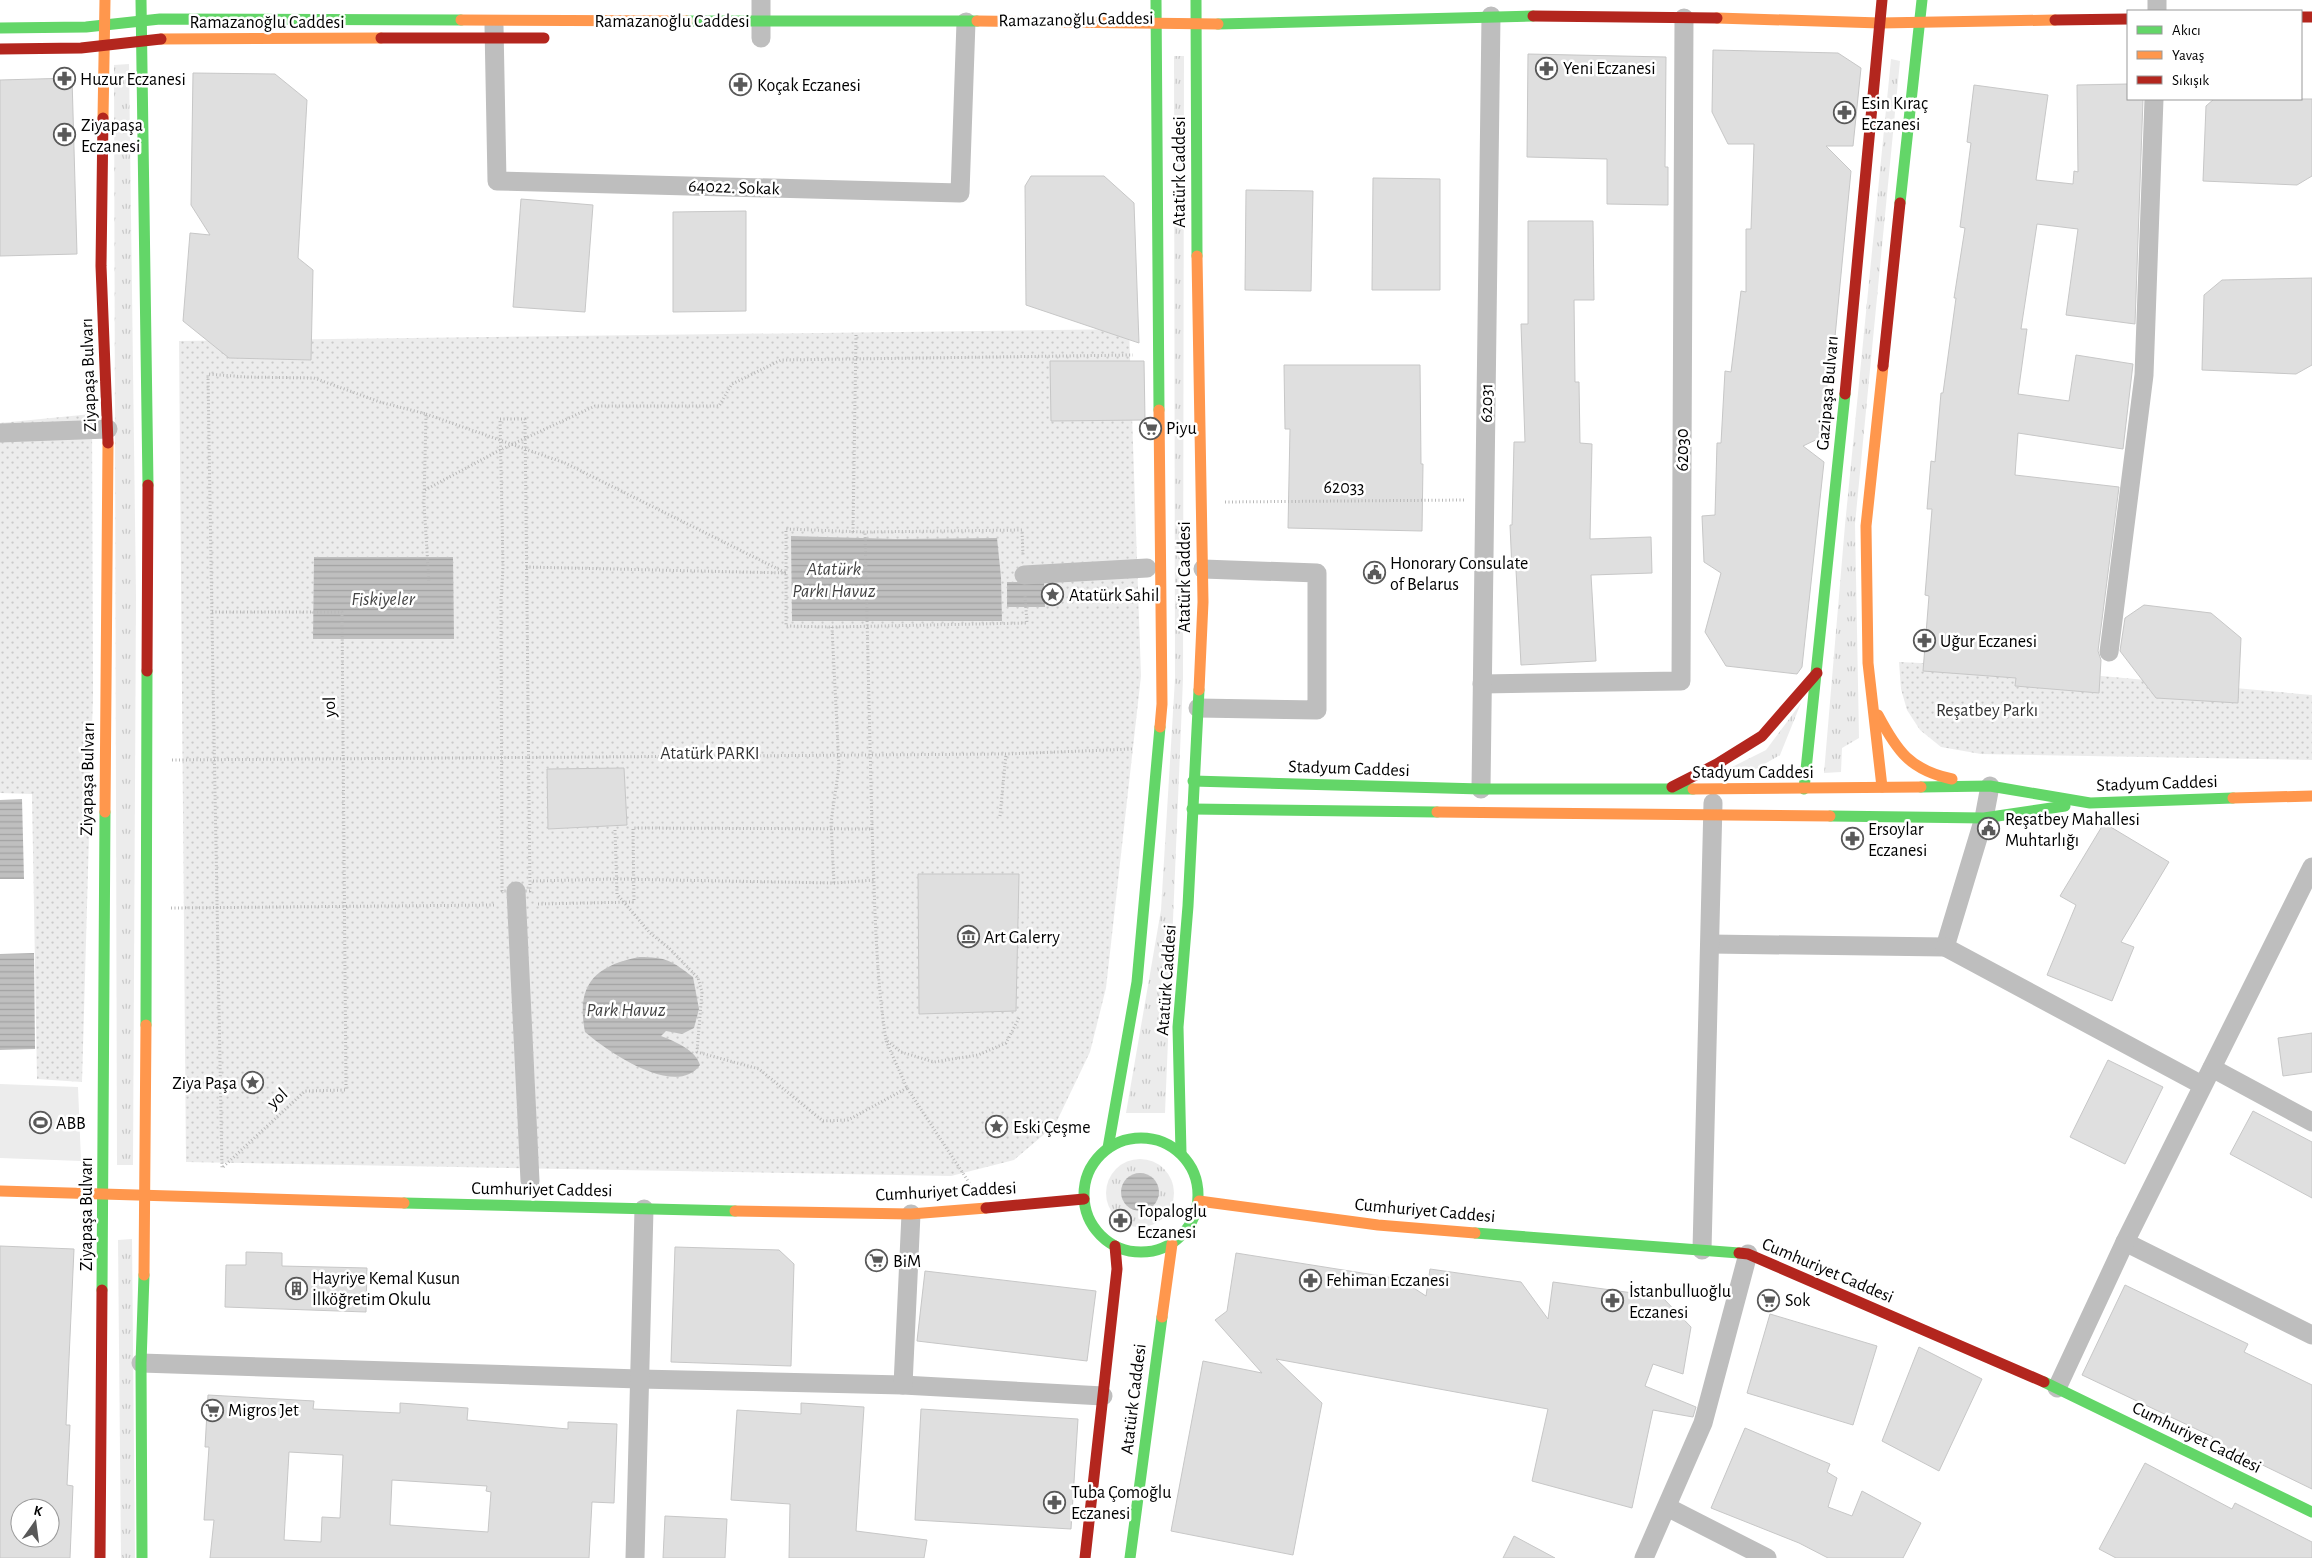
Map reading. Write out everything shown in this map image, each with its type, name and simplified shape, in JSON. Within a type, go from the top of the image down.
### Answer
[{"type":"main road","name":"Ziyapaşa Bulvarı","points":[[100,1558],[108,429],[101,266],[105,0]]},
{"type":"main road","points":[[141,0],[148,432],[146,1196],[141,1363],[142,1558]]},
{"type":"main road","name":"Atatürk Caddesi","points":[[1108,1148],[1137,982],[1162,704],[1160,327],[1152,37],[1156,22],[1156,0]]},
{"type":"main road","name":"Atatürk Caddesi","points":[[1181,1153],[1178,1027],[1188,906],[1203,602],[1197,281],[1196,0]]},
{"type":"main road","name":"Gazipaşa Bulvarı","points":[[1804,789],[1817,673],[1882,0]]},
{"type":"main road","points":[[1882,787],[1868,663],[1866,526],[1922,0]]},
{"type":"main road","points":[[402,39],[403,5]]},
{"type":"main road","points":[[1196,25],[1451,9],[1491,16],[1684,18],[1733,9],[1880,24],[2127,19]]},
{"type":"main road","name":"Ramazanoğlu Caddesi","points":[[0,28],[86,27],[160,19],[403,20],[560,38]]},
{"type":"main road","name":"Ramazanoğlu Caddesi","points":[[0,49],[81,48],[160,39],[402,39],[494,29],[763,34],[966,34],[1156,22],[1196,25]]},
{"type":"main road","name":"Ramazanoğlu Caddesi","points":[[1152,37],[1196,25]]},
{"type":"main road","points":[[1668,789],[1717,764],[1762,736],[1817,673]]},
{"type":"main road","points":[[1873,706],[1891,740],[1908,761],[1932,776],[1990,786]]},
{"type":"main road","name":"Stadyum Caddesi","points":[[1194,781],[1481,789],[1714,790],[1990,786],[2090,803],[2312,796]]},
{"type":"main road","points":[[1192,809],[1984,818],[2090,803]]},
{"type":"main road","points":[[1145,1137],[1164,1142],[1181,1153],[1192,1167],[1198,1183],[1199,1201],[1195,1218],[1185,1233],[1172,1244],[1144,1253],[1129,1252],[1115,1246],[1099,1235],[1088,1218],[1084,1199],[1085,1180],[1094,1162],[1108,1148],[1126,1140],[1145,1137]]},
{"type":"main road","name":"Cumhuriyet Caddesi","points":[[0,1191],[644,1209],[911,1214],[1084,1199]]},
{"type":"main road","name":"Cumhuriyet Caddesi","points":[[1199,1201],[1378,1225],[1748,1254],[2057,1388],[2312,1512]]},
{"type":"main road","name":"Atatürk Caddesi","points":[[1130,1558],[1172,1244]]},
{"type":"main road","name":"Atatürk Caddesi","points":[[1085,1558],[1116,1269],[1115,1246]]},
{"type":"street","points":[[761,0],[763,34]]},
{"type":"street","name":"62031","points":[[1481,789],[1491,16]]},
{"type":"street","name":"62030","points":[[1482,684],[1681,681],[1684,18]]},
{"type":"street","name":"64022. Sokak","points":[[494,29],[497,181],[960,193],[966,34]]},
{"type":"street","points":[[2109,652],[2144,375],[2154,100]]},
{"type":"street","points":[[0,433],[108,429]]},
{"type":"street","points":[[1024,575],[1147,568]]},
{"type":"street","points":[[1198,708],[1317,710],[1317,573],[1203,569]]},
{"type":"street","points":[[1945,947],[1984,818],[1990,786]]},
{"type":"street","points":[[1702,1250],[1714,790]]},
{"type":"street","points":[[2057,1388],[2125,1242],[2312,867]]},
{"type":"street","points":[[521,892],[530,1181]]},
{"type":"street","points":[[1710,944],[1945,947],[2202,1085]]},
{"type":"street","points":[[2212,1068],[2312,1122]]},
{"type":"street","points":[[635,1558],[644,1209]]},
{"type":"street","points":[[903,1385],[911,1214]]},
{"type":"street","points":[[2125,1242],[2312,1335]]},
{"type":"street","points":[[1644,1558],[1703,1422],[1748,1254]]},
{"type":"street","points":[[141,1363],[639,1380],[903,1385],[1103,1396]]},
{"type":"street","points":[[1667,1508],[1767,1558]]},
{"type":"path","points":[[853,532],[856,333]]},
{"type":"path","points":[[425,490],[500,450],[595,406],[719,406],[732,384],[781,360],[1135,355]]},
{"type":"path","name":"yol","points":[[212,612],[342,612],[346,906],[346,1090],[305,1090],[222,1168],[217,908],[215,759],[212,612],[208,374],[246,377],[314,378],[380,402],[426,414]]},
{"type":"path","points":[[429,584],[425,490],[426,414],[565,463],[786,573]]},
{"type":"path","points":[[521,892],[528,757],[525,418],[500,418],[503,567],[500,601],[502,891],[634,902],[633,828],[872,829]]},
{"type":"path","name":"62033","points":[[1220,502],[1468,500]]},
{"type":"path","points":[[1022,530],[865,532],[786,530],[786,626],[832,627],[1027,623]]},
{"type":"path","points":[[865,532],[875,940],[880,1004],[886,1040],[907,1088],[973,1188]]},
{"type":"path","points":[[526,567],[786,573]]},
{"type":"path","points":[[832,627],[839,766],[832,829],[834,883]]},
{"type":"path","points":[[170,760],[1006,754],[1140,749]]},
{"type":"path","points":[[1000,816],[1006,754]]},
{"type":"path","points":[[615,830],[617,894],[650,933],[669,948],[698,978],[702,992],[697,1052],[759,1069],[823,1121],[848,1120],[907,1088]]},
{"type":"path","points":[[170,908],[346,906],[521,892],[616,879],[834,883],[874,880]]},
{"type":"path","points":[[886,1040],[901,1052],[934,1062],[978,1055],[1006,1043],[1019,1018]]},
{"type":"green space","points":[[1174,56],[1184,56],[1183,679],[1165,1113],[1126,1113],[1161,910],[1175,679]]},
{"type":"green space","points":[[1891,59],[1900,61],[1855,524],[1859,738],[1842,748],[1841,772],[1824,773],[1845,525]]},
{"type":"green space","points":[[129,64],[136,596],[133,1165],[117,1165],[114,65]]},
{"type":"green space","name":"Atatürk PARKI","points":[[1129,329],[1141,676],[1106,988],[1090,1052],[1055,1125],[1014,1160],[951,1176],[186,1162],[179,341]]},
{"type":"green space","points":[[92,414],[93,695],[82,1082],[37,1079],[32,794],[0,793],[0,423]]},
{"type":"green space","name":"Reşatbey Parkı","points":[[1899,662],[2001,667],[2312,695],[2312,760],[1981,754],[1941,747],[1920,730],[1907,710],[1901,689]]},
{"type":"green space","points":[[1801,703],[1780,755],[1754,770],[1722,772],[1766,750]]},
{"type":"green space","name":"ABB","points":[[0,1084],[78,1087],[81,1161],[0,1158]]},
{"type":"green space","points":[[1140,1159],[1153,1162],[1164,1169],[1171,1180],[1174,1193],[1171,1206],[1164,1217],[1153,1224],[1140,1227],[1127,1224],[1116,1217],[1109,1206],[1106,1193],[1109,1180],[1116,1169],[1127,1162]]},
{"type":"green space","points":[[132,1239],[135,1558],[121,1558],[118,1240]]},
{"type":"water","name":"Atatürk Parkı Havuz","points":[[791,536],[896,539],[997,538],[1001,577],[1002,621],[792,621]]},
{"type":"water","name":"Fiskiyeler","points":[[314,557],[453,557],[454,639],[313,639]]},
{"type":"water","points":[[1007,582],[1044,582],[1045,607],[1007,607]]},
{"type":"water","points":[[22,799],[24,879],[0,879],[0,800]]},
{"type":"water","points":[[34,953],[35,1049],[0,1050],[0,954]]},
{"type":"water","name":"Park Havuz","points":[[639,957],[669,961],[693,977],[699,1009],[694,1028],[682,1034],[666,1031],[661,1036],[684,1047],[698,1060],[700,1065],[689,1074],[675,1077],[659,1075],[625,1060],[585,1032],[583,1002],[586,990],[592,980],[610,966]]},
{"type":"water","points":[[1140,1173],[1153,1179],[1159,1192],[1153,1205],[1140,1211],[1127,1205],[1121,1192],[1127,1179]]},
{"type":"building","points":[[1713,50],[1838,53],[1861,68],[1853,146],[1826,146],[1851,171],[1832,368],[1828,368],[1824,436],[1803,446],[1824,462],[1802,667],[1797,674],[1726,666],[1705,632],[1721,573],[1704,562],[1702,516],[1715,515],[1717,443],[1721,443],[1725,371],[1731,372],[1741,291],[1746,292],[1746,229],[1751,229],[1754,144],[1728,144],[1712,112]]},
{"type":"building","points":[[1528,54],[1666,57],[1665,167],[1668,167],[1668,205],[1607,204],[1607,159],[1527,157]]},
{"type":"building","points":[[193,73],[275,74],[307,100],[298,258],[313,270],[311,360],[229,358],[183,321],[190,233],[210,235],[191,205]]},
{"type":"building","points":[[72,78],[77,254],[0,256],[0,80]]},
{"type":"building","points":[[2127,84],[2127,100],[2143,100],[2135,324],[2066,315],[2078,229],[2037,224],[2021,329],[2027,329],[2018,394],[2069,401],[2076,355],[2133,364],[2123,449],[2018,433],[2015,475],[2119,487],[2098,651],[2101,660],[2099,693],[2015,686],[2016,678],[1923,671],[1929,596],[1925,595],[1932,509],[1927,509],[1931,461],[1935,462],[1941,393],[1943,393],[1956,298],[1954,298],[1965,228],[1960,227],[1971,143],[1967,142],[1974,85],[2048,95],[2036,180],[2073,184],[2074,171],[2078,172],[2077,85]]},
{"type":"building","points":[[2312,99],[2312,176],[2297,185],[2203,181],[2206,106],[2213,100]]},
{"type":"building","points":[[1031,176],[1104,176],[1134,203],[1139,343],[1026,305],[1025,186]]},
{"type":"building","points":[[1373,178],[1440,179],[1440,290],[1372,290]]},
{"type":"building","points":[[1246,190],[1313,191],[1311,291],[1245,290]]},
{"type":"building","points":[[521,199],[593,205],[585,312],[513,307]]},
{"type":"building","points":[[746,211],[746,311],[673,312],[673,212]]},
{"type":"building","points":[[1528,221],[1593,221],[1594,300],[1574,300],[1575,382],[1579,382],[1580,443],[1592,444],[1590,539],[1651,537],[1652,573],[1591,575],[1596,661],[1521,665],[1516,570],[1512,570],[1510,525],[1512,525],[1514,442],[1525,442],[1521,324],[1528,324]]},
{"type":"building","points":[[2312,278],[2312,365],[2296,374],[2202,370],[2204,295],[2222,280]]},
{"type":"building","points":[[1050,361],[1144,361],[1145,420],[1051,421]]},
{"type":"building","points":[[1284,365],[1420,365],[1421,464],[1423,464],[1422,531],[1288,528],[1290,429],[1285,429]]},
{"type":"building","points":[[2144,605],[2211,613],[2241,638],[2238,703],[2156,698],[2120,651],[2125,618]]},
{"type":"building","points":[[624,768],[627,825],[548,829],[547,769]]},
{"type":"building","points":[[2104,823],[2169,862],[2121,942],[2134,947],[2112,1001],[2047,975],[2076,905],[2060,896]]},
{"type":"building","name":"Art Galerry","points":[[918,874],[1019,874],[1016,1011],[919,1014]]},
{"type":"building","points":[[2312,1033],[2312,1072],[2283,1076],[2278,1038]]},
{"type":"building","points":[[2108,1060],[2163,1087],[2125,1164],[2070,1137]]},
{"type":"building","points":[[2253,1111],[2312,1142],[2312,1198],[2230,1154]]},
{"type":"building","points":[[0,1246],[74,1249],[66,1425],[70,1425],[67,1485],[73,1486],[70,1558],[0,1558]]},
{"type":"building","points":[[675,1247],[779,1250],[794,1264],[791,1366],[671,1362]]},
{"type":"building","name":"Hayriye Kemal Kusun İlköğretim Okulu","points":[[246,1252],[282,1253],[282,1266],[367,1268],[366,1312],[225,1307],[226,1265],[246,1265]]},
{"type":"building","points":[[1236,1253],[1400,1279],[1426,1296],[1430,1269],[1521,1282],[1548,1319],[1553,1282],[1662,1297],[1691,1327],[1683,1374],[1653,1364],[1645,1386],[1696,1407],[1693,1417],[1653,1410],[1632,1508],[1532,1481],[1548,1409],[1276,1359],[1322,1403],[1293,1555],[1171,1531],[1203,1361],[1262,1373],[1215,1320],[1227,1311]]},
{"type":"building","points":[[925,1271],[1096,1291],[1087,1361],[917,1341]]},
{"type":"building","points":[[2125,1285],[2248,1344],[2244,1352],[2312,1385],[2312,1489],[2211,1440],[2213,1437],[2082,1375]]},
{"type":"building","points":[[1770,1314],[1877,1346],[1853,1425],[1747,1393]]},
{"type":"building","points":[[1919,1347],[1982,1379],[1939,1471],[1882,1441]]},
{"type":"building","points":[[208,1395],[314,1401],[313,1409],[400,1413],[400,1403],[468,1408],[467,1420],[568,1429],[568,1422],[617,1424],[614,1503],[592,1502],[589,1558],[210,1558],[214,1520],[204,1520],[209,1447],[205,1447]],"holes":[[[289,1452],[343,1455],[340,1518],[322,1517],[321,1542],[284,1540]],[[392,1480],[487,1486],[486,1491],[491,1492],[488,1532],[390,1525]]]},
{"type":"building","points":[[801,1403],[864,1407],[856,1531],[927,1540],[924,1558],[789,1558],[790,1504],[731,1500],[737,1410],[801,1414]]},
{"type":"building","points":[[921,1409],[1078,1419],[1071,1529],[915,1520]]},
{"type":"building","points":[[1745,1428],[1830,1464],[1827,1472],[1837,1478],[1828,1507],[1852,1516],[1862,1491],[1921,1523],[1903,1558],[1828,1558],[1799,1543],[1711,1508]]},
{"type":"building","points":[[2145,1463],[2232,1509],[2235,1503],[2312,1542],[2312,1558],[2116,1558],[2099,1549]]},
{"type":"building","points":[[665,1516],[727,1519],[725,1558],[663,1558]]},
{"type":"building","points":[[1514,1536],[1555,1558],[1503,1558]]},
{"type":"traffic: fast","points":[[141,0],[148,485]]},
{"type":"traffic: fast","points":[[1156,0],[1159,410]]},
{"type":"traffic: fast","points":[[1196,0],[1197,256]]},
{"type":"traffic: fast","points":[[1900,203],[1922,0]]},
{"type":"traffic: fast","points":[[1218,24],[1533,16]]},
{"type":"traffic: fast","points":[[0,28],[86,27],[160,19],[461,20]]},
{"type":"traffic: fast","points":[[687,21],[977,21]]},
{"type":"traffic: fast","points":[[1804,789],[1845,394]]},
{"type":"traffic: fast","points":[[146,1025],[147,671]]},
{"type":"traffic: fast","points":[[1181,1153],[1178,1027],[1188,906],[1199,690]]},
{"type":"traffic: fast","points":[[1108,1148],[1137,982],[1160,727]]},
{"type":"traffic: fast","points":[[1193,781],[1481,789],[1693,789]]},
{"type":"traffic: fast","points":[[1921,787],[1990,786],[2090,803],[2233,798]]},
{"type":"traffic: fast","points":[[1830,816],[1984,818],[2065,806]]},
{"type":"traffic: fast","points":[[1192,809],[1437,812]]},
{"type":"traffic: fast","points":[[102,1290],[105,812]]},
{"type":"traffic: fast","points":[[1141,1138],[1163,1142],[1182,1154],[1194,1173],[1198,1195],[1194,1217],[1182,1236],[1163,1248],[1141,1252],[1119,1248],[1100,1236],[1088,1217],[1084,1195],[1088,1173],[1100,1154],[1119,1142],[1141,1138]]},
{"type":"traffic: fast","points":[[404,1203],[735,1211]]},
{"type":"traffic: fast","points":[[1475,1233],[1739,1253]]},
{"type":"traffic: fast","points":[[142,1558],[141,1363],[144,1275]]},
{"type":"traffic: fast","points":[[1130,1558],[1162,1317]]},
{"type":"traffic: fast","points":[[2044,1382],[2312,1512]]},
{"type":"traffic: slow","points":[[103,118],[105,0]]},
{"type":"traffic: slow","points":[[1717,18],[1880,23],[2055,20]]},
{"type":"traffic: slow","points":[[461,20],[687,21]]},
{"type":"traffic: slow","points":[[977,21],[1218,24]]},
{"type":"traffic: slow","points":[[161,39],[381,38]]},
{"type":"traffic: slow","points":[[1197,256],[1203,602],[1199,690]]},
{"type":"traffic: slow","points":[[1882,787],[1868,663],[1866,526],[1883,366]]},
{"type":"traffic: slow","points":[[1159,410],[1162,704],[1160,727]]},
{"type":"traffic: slow","points":[[105,812],[108,443]]},
{"type":"traffic: slow","points":[[1878,715],[1892,739],[1906,757],[1925,770],[1952,779]]},
{"type":"traffic: slow","points":[[1693,789],[1921,787]]},
{"type":"traffic: slow","points":[[2233,798],[2312,796]]},
{"type":"traffic: slow","points":[[1437,812],[1830,816]]},
{"type":"traffic: slow","points":[[144,1275],[146,1025]]},
{"type":"traffic: slow","points":[[0,1191],[404,1203]]},
{"type":"traffic: slow","points":[[1199,1201],[1378,1225],[1475,1233]]},
{"type":"traffic: slow","points":[[735,1211],[911,1214],[986,1208]]},
{"type":"traffic: slow","points":[[1162,1317],[1172,1244]]},
{"type":"traffic: jam","points":[[1845,394],[1882,0]]},
{"type":"traffic: jam","points":[[1533,16],[1717,18]]},
{"type":"traffic: jam","points":[[2302,17],[2312,17]]},
{"type":"traffic: jam","points":[[2055,20],[2127,19]]},
{"type":"traffic: jam","points":[[381,38],[544,38]]},
{"type":"traffic: jam","points":[[0,49],[81,48],[161,39]]},
{"type":"traffic: jam","points":[[103,118],[101,266],[108,443]]},
{"type":"traffic: jam","points":[[1883,366],[1900,203]]},
{"type":"traffic: jam","points":[[147,671],[148,485]]},
{"type":"traffic: jam","points":[[1672,787],[1717,764],[1762,736],[1817,673]]},
{"type":"traffic: jam","points":[[986,1208],[1084,1199]]},
{"type":"traffic: jam","points":[[1085,1558],[1117,1269],[1115,1246]]},
{"type":"traffic: jam","points":[[1739,1253],[1748,1254],[2044,1382]]},
{"type":"traffic: jam","points":[[100,1558],[102,1290]]},
{"type":"place","name":"Yeni Eczanesi","points":[[1547,68]]},
{"type":"place","name":"Huzur Eczanesi","points":[[64,79]]},
{"type":"place","name":"Koçak Eczanesi","points":[[741,85]]},
{"type":"place","name":"Esin Kıraç Eczanesi","points":[[1845,113]]},
{"type":"place","name":"Ziyapaşa Eczanesi","points":[[65,135]]},
{"type":"place","name":"Piyu","points":[[1150,428]]},
{"type":"place","name":"Honorary Consulate of Belarus","points":[[1374,573]]},
{"type":"place","name":"Atatürk Sahil","points":[[1053,595]]},
{"type":"place","name":"Uğur Eczanesi","points":[[1924,641]]},
{"type":"place","name":"Reşatbey Mahallesi Muhtarlığı","points":[[1989,829]]},
{"type":"place","name":"Ersoylar Eczanesi","points":[[1852,839]]},
{"type":"place","name":"Art Galerry","points":[[968,937]]},
{"type":"place","name":"Ziya Paşa","points":[[253,1083]]},
{"type":"place","name":"ABB","points":[[40,1123]]},
{"type":"place","name":"Eski Çeşme","points":[[997,1127]]},
{"type":"place","name":"Topaloglu Eczanesi","points":[[1121,1221]]},
{"type":"place","name":"BiM","points":[[877,1261]]},
{"type":"place","name":"Fehiman Eczanesi","points":[[1310,1280]]},
{"type":"place","name":"Hayriye Kemal Kusun İlköğretim Okulu","points":[[296,1288]]},
{"type":"place","name":"Sok","points":[[1769,1300]]},
{"type":"place","name":"İstanbulluoğlu Eczanesi","points":[[1613,1301]]},
{"type":"place","name":"Migros Jet","points":[[212,1410]]},
{"type":"place","name":"Tuba Çomoğlu Eczanesi","points":[[1055,1502]]}]
